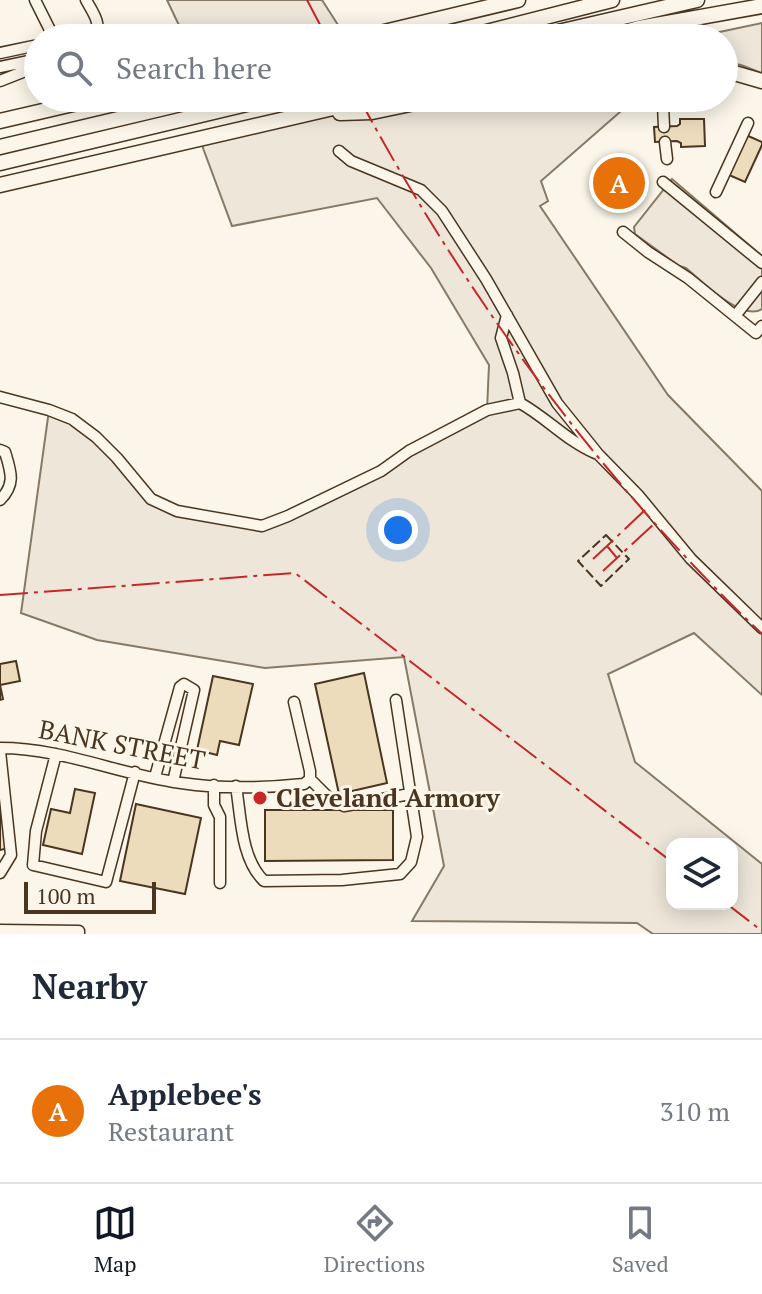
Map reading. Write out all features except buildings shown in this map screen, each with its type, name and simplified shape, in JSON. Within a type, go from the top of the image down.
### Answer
[{"type":"highway","points":[[418,24],[518,0]]},
{"type":"highway","points":[[518,24],[612,0]]},
{"type":"highway","points":[[593,24],[697,0]]},
{"type":"highway","points":[[661,24],[762,6]]},
{"type":"highway","points":[[738,74],[762,81]]},
{"type":"highway","points":[[0,121],[39,112]]},
{"type":"highway","points":[[0,147],[148,112]]},
{"type":"highway","points":[[0,163],[213,112]]},
{"type":"highway","points":[[0,185],[324,112]]},
{"type":"street","points":[[35,0],[47,24]]},
{"type":"street","points":[[86,0],[97,24]]},
{"type":"street","points":[[0,53],[24,48]]},
{"type":"street","points":[[0,67],[24,62]]},
{"type":"street","points":[[0,81],[24,72]]},
{"type":"street","points":[[663,112],[664,127]]},
{"type":"street","points":[[716,192],[748,123]]},
{"type":"street","points":[[665,142],[667,159]]},
{"type":"street","points":[[339,151],[351,161],[414,186],[430,198],[454,229],[557,403],[691,559],[762,628]]},
{"type":"street","points":[[663,182],[762,263]]},
{"type":"street","points":[[623,232],[688,278],[756,333],[762,326]]},
{"type":"street","points":[[735,316],[762,282]]},
{"type":"street","points":[[507,315],[501,338],[520,403],[557,427],[574,444],[598,454]]},
{"type":"street","points":[[0,397],[72,419],[117,458],[151,499],[177,511],[262,526],[381,471],[409,451],[487,410],[520,403]]},
{"type":"street","points":[[0,450],[5,452],[12,478],[10,489],[0,500]]},
{"type":"street","points":[[155,777],[180,687],[184,684],[194,690],[173,782]]},
{"type":"street","points":[[236,786],[253,871],[264,881],[276,883],[400,874],[411,862],[417,837],[396,700]]},
{"type":"street","points":[[294,702],[310,779],[329,798],[344,806],[410,794]]},
{"type":"street","name":"BANK STREET","points":[[0,749],[32,748],[173,782],[236,786],[304,784],[310,779]]},
{"type":"street","points":[[0,749],[11,855],[0,873]]},
{"type":"street","points":[[56,754],[36,831],[33,865],[106,882],[135,772]]},
{"type":"street","points":[[214,785],[214,805],[220,817],[220,883]]},
{"type":"street","points":[[0,930],[79,931],[79,934]]},
{"type":"shaded area","points":[[167,0],[322,0],[337,24],[178,24]]},
{"type":"shaded area","points":[[762,23],[762,73],[738,64],[738,28]]},
{"type":"shaded area","points":[[328,112],[620,112],[541,181],[548,201],[540,206],[668,395],[762,491],[762,695],[694,633],[608,674],[635,762],[730,838],[666,838],[666,910],[738,910],[738,845],[762,864],[762,934],[653,934],[637,923],[412,921],[444,866],[404,657],[265,668],[97,640],[21,613],[49,410],[72,419],[151,499],[177,511],[262,526],[288,516],[487,410],[489,365],[431,268],[377,198],[232,226],[200,140]]},
{"type":"shaded area","points":[[672,179],[762,256],[762,309],[754,312],[733,305],[635,234],[634,227]]},
{"type":"fence","points":[[606,535],[629,559],[601,586],[578,561],[606,535]]},
{"type":"power","points":[[307,0],[320,24]]},
{"type":"power","points":[[367,112],[444,243],[490,314],[540,382],[591,449],[646,513],[762,634]]},
{"type":"power","points":[[645,510],[607,546],[617,558],[656,522]]},
{"type":"power","points":[[593,559],[607,546]]},
{"type":"power","points":[[603,571],[617,558]]},
{"type":"power","points":[[0,595],[295,573],[666,857]]},
{"type":"power","points":[[735,910],[762,931]]},
{"type":"place","name":"Applebee's","points":[[619,183]]},
{"type":"place","name":"Cleveland Armory","points":[[260,798]]}]
